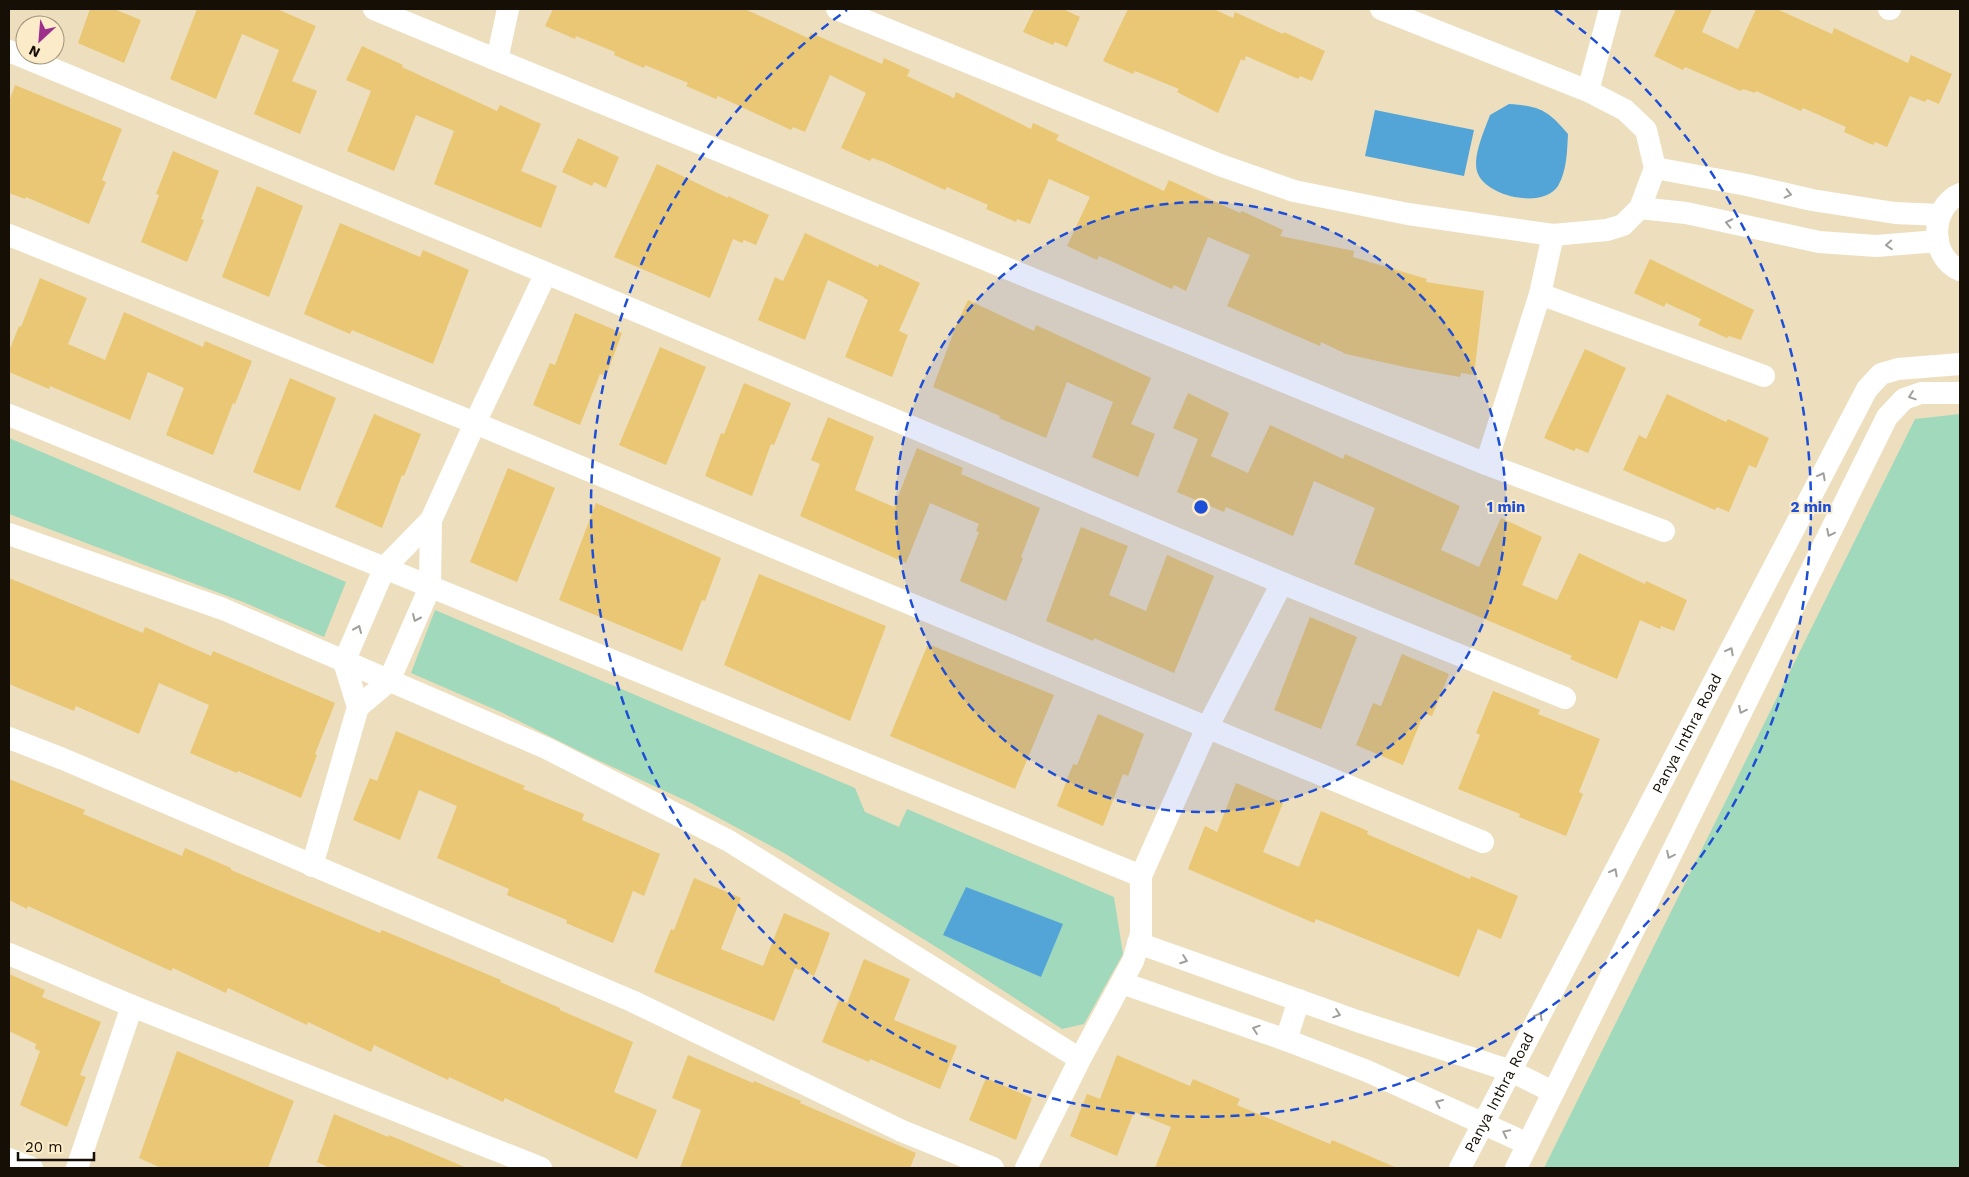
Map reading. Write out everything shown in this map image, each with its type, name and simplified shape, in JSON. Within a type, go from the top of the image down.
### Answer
[{"type":"street","points":[[374,9],[1486,464],[1664,531]]},
{"type":"street","points":[[497,60],[508,9]]},
{"type":"street","points":[[837,9],[1220,165],[1294,191],[1408,214],[1553,235],[1607,230],[1624,225],[1640,208],[1655,168],[1646,130],[1626,110],[1588,91],[1381,9]]},
{"type":"street","points":[[1588,91],[1610,9]]},
{"type":"street","points":[[9,51],[546,272],[1282,583],[1565,698]]},
{"type":"street","points":[[1655,168],[1746,184],[1812,200],[1894,213],[1940,215]]},
{"type":"street","points":[[1960,194],[1954,197],[1940,215],[1937,228],[1938,241],[1944,256],[1960,270]]},
{"type":"street","points":[[1640,208],[1686,213],[1819,242],[1876,246],[1938,241]]},
{"type":"street","points":[[1486,464],[1540,294],[1553,235]]},
{"type":"street","points":[[9,236],[475,423],[1483,842]]},
{"type":"street","points":[[358,708],[344,662],[384,567],[431,520],[546,272]]},
{"type":"street","points":[[1540,294],[1764,376]]},
{"type":"street","name":"Panya Inthra Road","points":[[1460,1168],[1867,389],[1881,374],[1898,370],[1960,364]]},
{"type":"street","points":[[1516,1168],[1888,417],[1904,399],[1921,393],[1960,393]]},
{"type":"street","points":[[9,415],[1141,876]]},
{"type":"street","points":[[312,866],[358,708],[389,681],[430,587],[431,520]]},
{"type":"street","points":[[9,534],[223,608],[546,748],[729,841],[1080,1059]]},
{"type":"street","points":[[1026,1168],[1080,1059],[1133,961],[1141,934],[1141,876],[1207,728],[1282,583]]},
{"type":"street","points":[[9,738],[63,759],[632,1001],[902,1130],[993,1168]]},
{"type":"street","points":[[1138,943],[1299,1000],[1511,1071],[1553,1092]]},
{"type":"street","points":[[9,954],[132,1006],[541,1168]]},
{"type":"street","points":[[1122,983],[1286,1040],[1390,1081],[1484,1122],[1528,1144]]},
{"type":"street","points":[[1286,1040],[1299,1000]]},
{"type":"street","points":[[77,1168],[132,1006]]},
{"type":"street","points":[[9,1159],[32,1168]]},
{"type":"green space","points":[[1960,414],[1960,1168],[1544,1168],[1915,419]]},
{"type":"green space","points":[[9,438],[346,582],[324,637],[243,602],[9,514]]},
{"type":"green space","points":[[435,610],[855,788],[865,812],[899,827],[907,809],[1114,897],[1123,954],[1084,1024],[1062,1029],[941,950],[784,853],[691,803],[593,758],[503,713],[411,673]]},
{"type":"water","points":[[1509,104],[1536,108],[1549,114],[1568,134],[1563,174],[1558,186],[1551,193],[1541,197],[1529,198],[1504,194],[1493,189],[1478,174],[1476,168],[1477,152],[1490,115]]},
{"type":"water","points":[[1375,110],[1474,130],[1464,176],[1365,156]]},
{"type":"water","points":[[966,887],[1063,924],[1041,977],[943,935]]},
{"type":"building","points":[[90,9],[114,9],[141,20],[124,63],[78,43]]},
{"type":"building","points":[[197,9],[277,9],[316,26],[292,81],[317,91],[300,134],[254,114],[279,50],[242,34],[216,99],[170,79]]},
{"type":"building","points":[[553,9],[745,9],[808,38],[811,33],[882,64],[884,58],[910,70],[907,76],[954,98],[956,92],[1031,129],[1033,123],[1059,135],[1056,140],[1164,191],[1169,180],[1240,213],[1242,211],[1283,230],[1280,236],[1354,251],[1353,257],[1427,279],[1426,282],[1484,291],[1474,375],[1461,373],[1460,377],[1346,354],[1321,342],[1320,346],[1227,306],[1250,255],[1208,237],[1186,291],[1174,285],[1172,289],[1099,256],[1097,260],[1067,246],[1090,197],[1049,179],[1030,224],[1017,219],[1016,222],[986,209],[988,205],[947,187],[945,190],[884,162],[872,158],[870,161],[841,148],[866,93],[830,75],[805,132],[793,127],[791,130],[718,96],[716,99],[686,86],[688,83],[645,65],[644,68],[614,55],[615,52],[576,36],[575,39],[545,26]]},
{"type":"building","points":[[1034,9],[1063,9],[1080,17],[1067,47],[1055,42],[1053,45],[1023,32]]},
{"type":"building","points":[[1128,9],[1214,9],[1233,18],[1235,12],[1325,51],[1312,81],[1300,76],[1298,79],[1246,56],[1244,61],[1241,59],[1218,113],[1177,92],[1179,89],[1135,71],[1133,74],[1103,61]]},
{"type":"building","points":[[1676,9],[1712,9],[1702,32],[1738,49],[1756,9],[1777,9],[1832,34],[1834,28],[1908,63],[1911,55],[1952,74],[1939,104],[1927,99],[1925,102],[1910,96],[1887,147],[1875,142],[1873,145],[1844,132],[1846,127],[1803,108],[1801,111],[1756,91],[1755,93],[1743,89],[1741,91],[1685,67],[1683,70],[1654,56]]},
{"type":"building","points":[[362,46],[403,65],[402,67],[497,111],[500,105],[541,124],[521,171],[557,186],[541,228],[434,184],[454,131],[416,115],[394,171],[347,151],[371,91],[346,80]]},
{"type":"building","points":[[15,85],[122,129],[102,180],[106,182],[89,224],[26,197],[25,199],[9,193],[9,102]]},
{"type":"building","points":[[578,138],[619,157],[606,188],[594,182],[592,186],[562,172]]},
{"type":"building","points":[[173,151],[219,171],[201,219],[204,220],[187,262],[141,242],[159,195],[156,194]]},
{"type":"building","points":[[657,164],[728,198],[728,196],[769,215],[756,245],[744,240],[742,243],[733,239],[710,298],[614,257]]},
{"type":"building","points":[[257,186],[303,206],[269,297],[222,277]]},
{"type":"building","points":[[340,223],[420,257],[423,250],[469,270],[433,364],[352,330],[350,334],[304,314]]},
{"type":"building","points":[[805,233],[878,267],[879,264],[920,283],[899,331],[908,335],[892,377],[845,357],[868,300],[828,280],[805,340],[758,320],[775,277],[783,281]]},
{"type":"building","points":[[1650,259],[1754,310],[1741,340],[1729,336],[1727,338],[1698,325],[1701,319],[1666,303],[1664,307],[1634,293]]},
{"type":"building","points":[[40,278],[87,298],[68,344],[105,360],[124,312],[203,347],[205,341],[252,361],[213,455],[166,435],[184,388],[148,372],[130,420],[50,386],[49,389],[9,372],[9,351],[19,326],[21,327]]},
{"type":"building","points":[[968,300],[1034,331],[1036,325],[1151,378],[1131,424],[1155,434],[1138,477],[1092,457],[1113,402],[1067,382],[1046,438],[933,387],[952,334]]},
{"type":"building","points":[[575,313],[622,333],[606,376],[600,374],[580,425],[533,405],[550,363],[555,365]]},
{"type":"building","points":[[660,347],[706,367],[666,465],[619,445]]},
{"type":"building","points":[[1585,349],[1626,368],[1588,453],[1576,448],[1574,451],[1544,438]]},
{"type":"building","points":[[290,378],[336,398],[300,491],[253,472]]},
{"type":"building","points":[[744,383],[791,403],[774,445],[771,444],[752,496],[705,476],[721,433],[724,434]]},
{"type":"building","points":[[1188,393],[1229,413],[1211,456],[1248,473],[1270,425],[1343,459],[1345,454],[1460,506],[1441,550],[1479,567],[1501,518],[1542,537],[1522,585],[1557,600],[1579,553],[1645,584],[1646,581],[1687,600],[1674,631],[1661,626],[1660,629],[1640,620],[1617,679],[1570,659],[1572,656],[1354,564],[1375,508],[1314,481],[1293,536],[1226,507],[1224,512],[1177,492],[1198,439],[1173,428]]},
{"type":"building","points":[[1667,394],[1726,422],[1728,419],[1769,438],[1756,468],[1749,465],[1729,512],[1717,507],[1715,510],[1623,470],[1639,435],[1646,439]]},
{"type":"building","points":[[374,414],[421,434],[404,476],[402,475],[382,528],[335,507]]},
{"type":"building","points":[[828,417],[874,437],[855,490],[894,507],[917,448],[963,468],[961,474],[1040,508],[1006,601],[960,581],[979,532],[976,531],[979,524],[930,503],[906,563],[800,516],[820,464],[811,460]]},
{"type":"building","points":[[508,468],[555,488],[517,582],[470,562]]},
{"type":"building","points":[[596,503],[721,558],[705,601],[702,600],[682,651],[559,600]]},
{"type":"building","points":[[1081,527],[1128,546],[1109,595],[1146,611],[1167,555],[1214,576],[1174,673],[1094,638],[1093,641],[1046,621]]},
{"type":"building","points":[[759,574],[886,626],[850,721],[724,665]]},
{"type":"building","points":[[9,578],[143,633],[145,627],[211,656],[213,651],[335,703],[315,754],[317,755],[301,798],[190,753],[209,705],[159,683],[139,734],[76,706],[74,711],[9,684]]},
{"type":"building","points":[[1310,617],[1357,637],[1321,729],[1274,710]]},
{"type":"building","points":[[928,644],[1054,695],[1015,789],[890,736]]},
{"type":"building","points":[[1402,654],[1449,674],[1432,716],[1424,713],[1403,765],[1356,745],[1373,703],[1381,706]]},
{"type":"building","points":[[1493,691],[1540,710],[1538,714],[1600,739],[1579,792],[1583,794],[1566,836],[1519,817],[1520,814],[1458,789],[1480,735],[1476,733]]},
{"type":"building","points":[[1098,714],[1144,734],[1128,776],[1123,774],[1103,826],[1057,806],[1073,764],[1077,765]]},
{"type":"building","points":[[396,731],[525,786],[523,789],[584,814],[582,820],[660,854],[644,896],[633,891],[613,943],[566,923],[567,920],[507,895],[509,889],[437,858],[457,806],[419,790],[400,840],[353,820],[370,778],[377,781]]},
{"type":"building","points":[[9,779],[85,810],[83,814],[182,856],[185,848],[231,868],[231,870],[380,933],[382,930],[501,980],[500,982],[633,1042],[614,1092],[657,1110],[637,1159],[505,1098],[503,1102],[449,1077],[448,1080],[374,1045],[371,1052],[308,1022],[307,1025],[228,988],[226,993],[173,968],[171,971],[28,906],[27,909],[9,900]]},
{"type":"building","points":[[1236,783],[1283,803],[1263,852],[1299,867],[1321,811],[1368,831],[1367,834],[1470,879],[1471,876],[1518,896],[1501,939],[1478,929],[1459,977],[1316,919],[1314,923],[1188,869],[1205,826],[1217,832]]},
{"type":"building","points":[[694,878],[741,898],[721,949],[763,966],[784,913],[830,933],[814,976],[795,968],[774,1021],[654,972],[671,929],[674,930]]},
{"type":"building","points":[[864,959],[910,979],[894,1020],[957,1046],[940,1089],[870,1059],[869,1062],[822,1042],[839,1000],[847,1003]]},
{"type":"building","points":[[9,974],[45,990],[42,997],[101,1022],[80,1075],[86,1077],[67,1127],[20,1105],[40,1051],[35,1049],[36,1044],[9,1031]]},
{"type":"building","points":[[177,1051],[294,1101],[268,1168],[161,1168],[139,1158]]},
{"type":"building","points":[[688,1055],[801,1101],[800,1103],[916,1153],[910,1168],[680,1168],[701,1110],[672,1098]]},
{"type":"building","points":[[1117,1055],[1190,1086],[1193,1079],[1240,1099],[1237,1105],[1330,1144],[1332,1140],[1397,1168],[1155,1168],[1171,1127],[1134,1112],[1117,1156],[1070,1136],[1087,1094],[1100,1099]]},
{"type":"building","points":[[986,1078],[1032,1098],[1016,1140],[969,1120]]},
{"type":"building","points":[[334,1114],[467,1168],[330,1168],[317,1162]]}]
